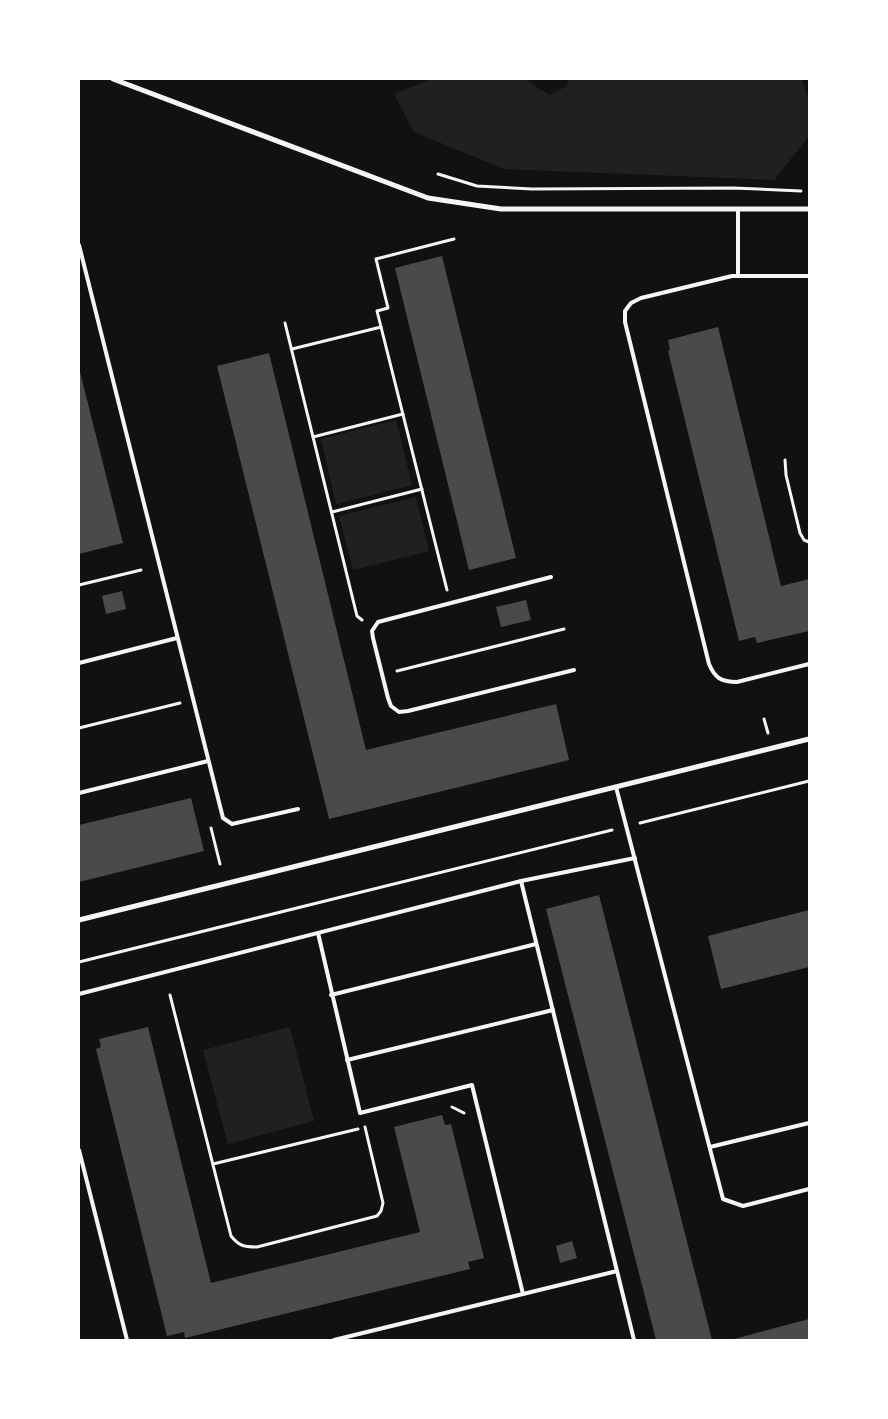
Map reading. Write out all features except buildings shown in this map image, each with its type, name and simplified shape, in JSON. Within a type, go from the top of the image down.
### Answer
[{"type":"street","points":[[113,79],[428,198],[502,209],[809,209]]},
{"type":"street","points":[[79,920],[809,739]]},
{"type":"lane","points":[[738,210],[738,276]]},
{"type":"lane","points":[[79,245],[223,818],[232,824],[298,808]]},
{"type":"lane","points":[[809,276],[732,276],[642,298],[625,311],[625,322],[709,664],[714,676],[725,682],[737,682],[809,664]]},
{"type":"lane","points":[[551,578],[378,622],[372,630],[382,675],[391,706],[399,712],[574,670]]},
{"type":"lane","points":[[79,663],[177,638]]},
{"type":"lane","points":[[79,793],[208,761]]},
{"type":"lane","points":[[616,787],[723,1199],[743,1206],[809,1189]]},
{"type":"lane","points":[[79,994],[521,881],[635,858]]},
{"type":"lane","points":[[521,881],[634,1340]]},
{"type":"lane","points":[[318,933],[360,1113],[472,1085],[523,1294]]},
{"type":"lane","points":[[331,994],[536,944]]},
{"type":"lane","points":[[347,1060],[553,1010]]},
{"type":"lane","points":[[710,1148],[809,1123]]},
{"type":"lane","points":[[79,1150],[127,1340]]},
{"type":"lane","points":[[334,1340],[617,1271]]},
{"type":"path","points":[[438,174],[477,186],[523,188],[732,188],[806,191]]},
{"type":"path","points":[[450,603],[377,311],[388,308],[376,259],[454,239]]},
{"type":"path","points":[[286,323],[357,616],[372,630]]},
{"type":"path","points":[[292,349],[381,327]]},
{"type":"path","points":[[314,437],[403,414]]},
{"type":"path","points":[[785,460],[786,475],[800,533],[804,540],[809,542]]},
{"type":"path","points":[[332,512],[422,489]]},
{"type":"path","points":[[79,586],[141,570]]},
{"type":"path","points":[[382,675],[564,629]]},
{"type":"path","points":[[79,728],[192,700]]},
{"type":"path","points":[[79,962],[809,781]]},
{"type":"path","points":[[170,995],[231,1236],[238,1244],[245,1247],[266,1245],[376,1216],[383,1203],[365,1127]]},
{"type":"path","points":[[448,1107],[453,1107],[469,1118]]},
{"type":"path","points":[[213,1164],[374,1125]]},
{"type":"shaded area","points":[[431,79],[525,79],[549,95],[567,86],[568,79],[802,79],[809,103],[809,136],[774,180],[504,169],[414,132],[394,94]]},
{"type":"shaded area","points":[[396,420],[412,485],[336,504],[321,439]]},
{"type":"shaded area","points":[[416,497],[429,551],[353,570],[339,516]]},
{"type":"shaded area","points":[[290,1027],[314,1121],[228,1144],[203,1050]]}]
